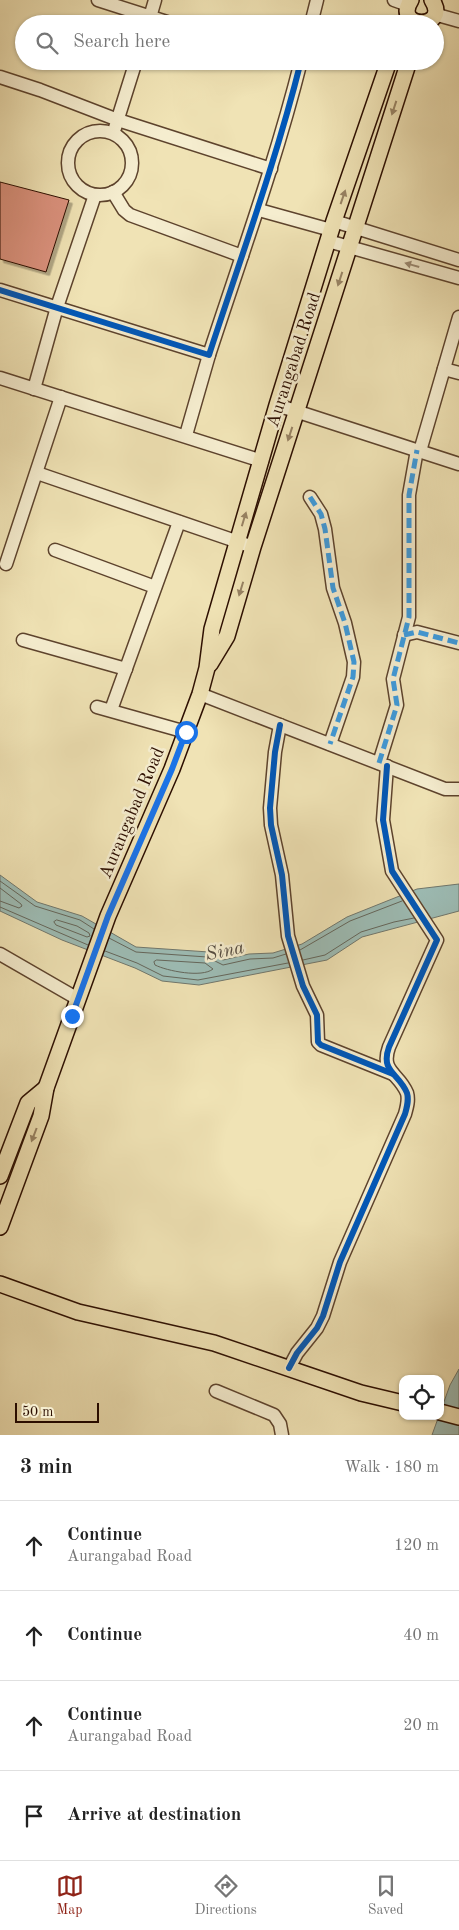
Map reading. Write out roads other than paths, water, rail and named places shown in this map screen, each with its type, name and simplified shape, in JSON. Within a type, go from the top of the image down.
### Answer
[{"type":"main road","name":"Aurangabad Road","points":[[81,992],[108,916],[172,769],[200,694],[207,668],[212,628],[277,405],[331,231],[386,70]]},
{"type":"main road","name":"Aurangabad Road","points":[[207,668],[227,636],[406,70]]},
{"type":"main road","points":[[0,1227],[42,1116],[46,1088],[81,992]]},
{"type":"main road","points":[[0,1176],[28,1103],[46,1088]]},
{"type":"main road","points":[[0,1284],[78,1312],[214,1343],[361,1393],[399,1402]]},
{"type":"main road","points":[[444,1413],[459,1417]]},
{"type":"street","points":[[98,0],[136,15]]},
{"type":"street","points":[[150,15],[155,0]]},
{"type":"street","points":[[313,15],[317,0]]},
{"type":"street","points":[[433,7],[459,21]]},
{"type":"street","points":[[114,134],[133,70]]},
{"type":"street","points":[[186,435],[209,355],[259,210],[284,129],[299,70]]},
{"type":"street","points":[[0,77],[118,120],[271,169]]},
{"type":"street","points":[[96,131],[114,134],[125,142],[130,152],[132,162],[127,182],[120,189],[100,196],[81,189],[73,181],[69,171],[68,160],[71,150],[85,134],[96,131]]},
{"type":"street","points":[[113,192],[130,216],[242,256]]},
{"type":"street","points":[[34,388],[57,308],[95,195]]},
{"type":"street","points":[[259,210],[331,231],[355,228],[459,260]]},
{"type":"street","points":[[331,231],[350,247],[459,278]]},
{"type":"street","points":[[0,290],[209,355]]},
{"type":"street","points":[[289,1368],[297,1353],[317,1328],[323,1316],[340,1262],[405,1114],[408,1100],[406,1092],[387,1067],[388,1051],[437,940],[392,870],[383,820],[383,765],[398,706],[393,679],[409,616],[409,495],[418,451],[459,317]]},
{"type":"street","points":[[444,369],[459,373]]},
{"type":"street","points":[[0,378],[186,435],[262,461]]},
{"type":"street","points":[[6,564],[61,397]]},
{"type":"street","points":[[277,405],[459,464]]},
{"type":"street","points":[[37,473],[254,547]]},
{"type":"street","points":[[310,496],[321,514],[325,529],[333,588],[345,623],[354,662],[353,677],[330,744]]},
{"type":"street","points":[[110,710],[179,522]]},
{"type":"street","points":[[56,550],[156,587]]},
{"type":"street","points":[[404,635],[417,632],[459,644]]},
{"type":"street","points":[[23,640],[126,669]]},
{"type":"street","points":[[200,694],[444,788],[459,789]]},
{"type":"street","points":[[97,707],[186,732]]},
{"type":"street","points":[[280,725],[274,752],[270,808],[271,825],[282,875],[288,936],[303,986],[317,1015],[318,1042],[393,1074]]},
{"type":"street","points":[[0,954],[81,992]]},
{"type":"street","points":[[216,1391],[274,1415],[280,1424],[282,1435]]},
{"type":"water","points":[[0,875],[37,902],[82,916],[136,947],[209,952],[223,960],[249,954],[273,953],[302,944],[347,917],[417,889],[459,884],[459,911],[362,937],[327,960],[199,985],[162,981],[135,968],[62,940],[0,911]]},
{"type":"water","points":[[459,1369],[459,1435],[432,1435],[437,1420],[444,1420],[444,1402],[450,1385]]},
{"type":"water label","name":"Sina","points":[[225,952]]}]
